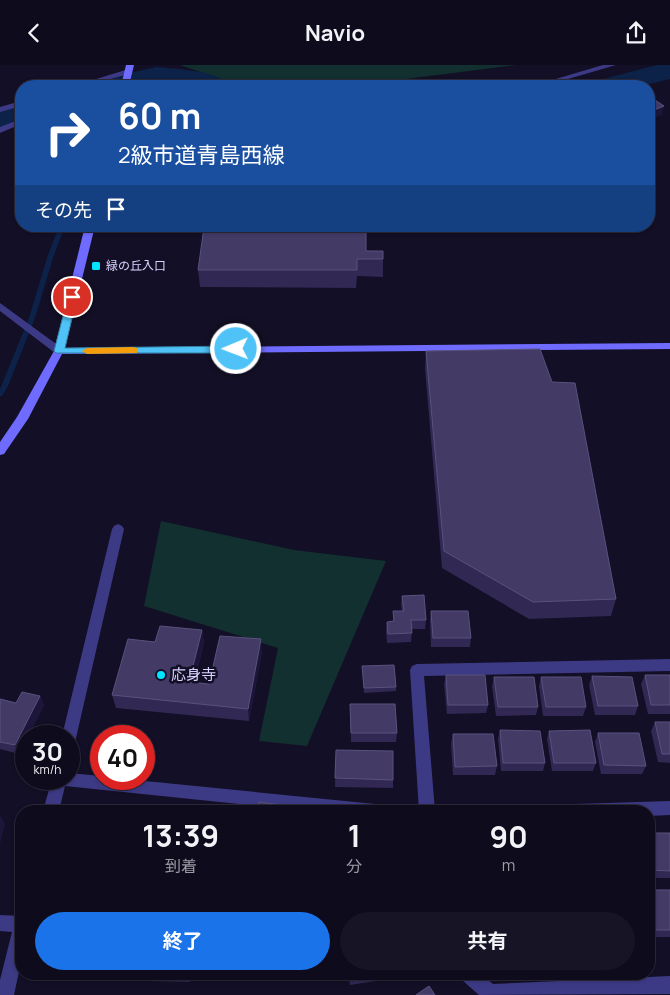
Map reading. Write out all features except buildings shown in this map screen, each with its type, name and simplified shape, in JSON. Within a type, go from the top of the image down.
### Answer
[{"type":"street","points":[[558,80],[612,65]]},
{"type":"street","points":[[95,80],[130,68]]},
{"type":"street","points":[[0,110],[15,105]]},
{"type":"street","points":[[0,130],[15,124]]},
{"type":"street","points":[[0,451],[22,419],[59,351],[89,232]]},
{"type":"street","points":[[0,306],[59,351],[670,346]]},
{"type":"street","points":[[72,725],[118,529]]},
{"type":"street","points":[[427,805],[417,670],[670,665]]},
{"type":"street","points":[[80,781],[316,805]]},
{"type":"street","points":[[52,805],[56,790]]},
{"type":"street","points":[[655,808],[670,808]]},
{"type":"street","points":[[0,923],[15,924]]},
{"type":"street","points":[[5,995],[15,951]]},
{"type":"street","points":[[475,980],[491,994],[670,985]]},
{"type":"green space","points":[[180,65],[516,65],[398,80],[224,80]]},
{"type":"green space","points":[[161,521],[294,550],[386,561],[307,746],[259,741],[278,648],[144,606]]},
{"type":"waterway","points":[[632,80],[670,70]]},
{"type":"waterway","points":[[135,80],[156,75],[194,80]]},
{"type":"waterway","points":[[0,121],[15,114]]},
{"type":"waterway","points":[[0,394],[5,386],[32,318],[60,232]]},
{"type":"slow traffic","points":[[87,351],[133,350]]},
{"type":"place","name":"緑の丘入口","points":[[96,266]]},
{"type":"place","name":"応身寺","points":[[161,675]]},
{"type":"route","points":[[72,297],[59,351],[236,349]]}]
